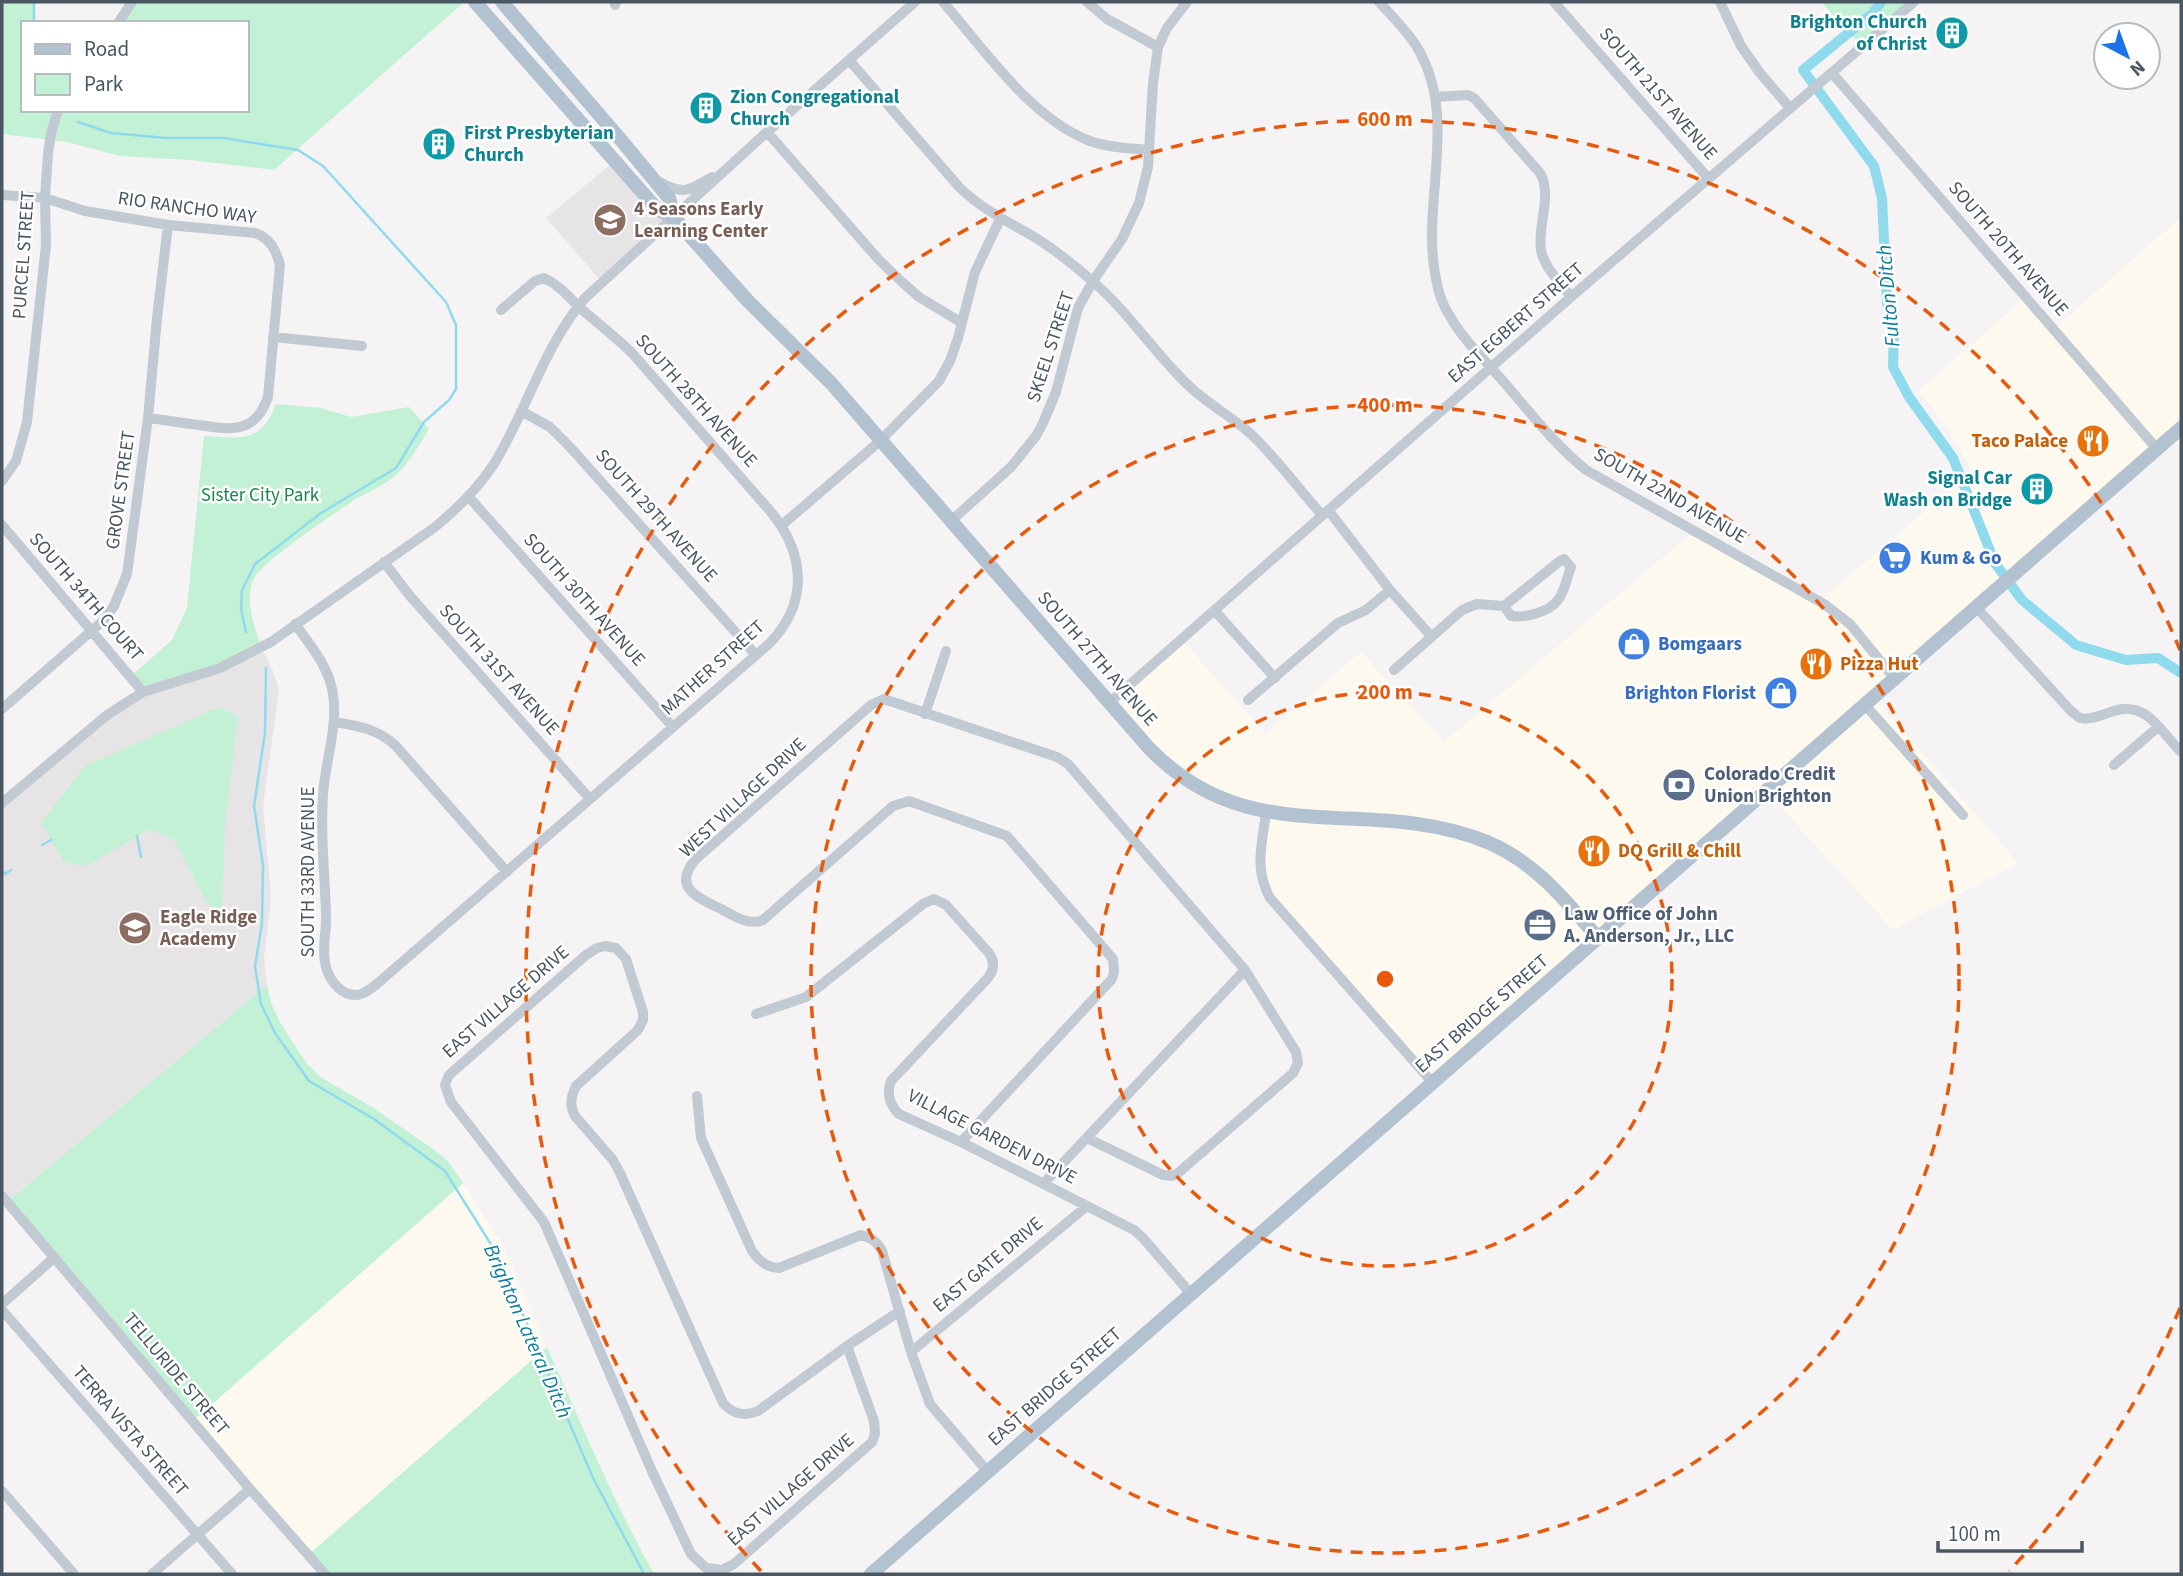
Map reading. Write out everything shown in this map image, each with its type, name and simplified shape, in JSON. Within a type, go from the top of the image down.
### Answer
[{"type":"main road","name":"SOUTH 27TH AVENUE","points":[[475,2],[657,209],[674,218],[747,300],[831,383],[1157,756],[1187,781],[1238,806],[1266,813],[1433,827],[1502,849],[1538,873],[1598,938]]},
{"type":"main road","name":"SOUTH 27TH AVENUE","points":[[502,2],[668,198],[674,218]]},
{"type":"main road","name":"EAST BRIDGE STREET","points":[[871,1574],[2181,428]]},
{"type":"street","points":[[119,21],[132,2]]},
{"type":"street","points":[[2,803],[107,715],[143,691],[220,668],[271,642],[435,527],[468,496],[493,464],[554,343],[578,306],[603,280],[767,132],[915,2]]},
{"type":"street","points":[[943,2],[1027,99],[1057,124],[1091,141],[1149,150]]},
{"type":"street","points":[[1087,2],[1107,19],[1158,47]]},
{"type":"street","name":"SKEEL STREET","points":[[951,521],[1011,467],[1036,436],[1056,392],[1078,308],[1122,240],[1134,216],[1143,190],[1149,150],[1158,47],[1167,28],[1187,2]]},
{"type":"street","name":"SOUTH 22ND AVENUE","points":[[1379,2],[1417,48],[1426,65],[1435,97],[1438,137],[1432,242],[1436,278],[1443,304],[1451,319],[1554,439],[1586,470],[1824,604],[1850,624],[1895,678]]},
{"type":"street","name":"SOUTH 21ST AVENUE","points":[[1554,2],[1708,178]]},
{"type":"street","points":[[1720,2],[1741,46],[1790,108]]},
{"type":"street","name":"EAST EGBERT STREET","points":[[1110,702],[1571,297],[1914,2]]},
{"type":"street","points":[[849,60],[973,201],[1033,236],[1093,281],[1187,384],[1260,443],[1325,512],[1431,636]]},
{"type":"street","name":"SOUTH 20TH AVENUE","points":[[1832,73],[2157,449]]},
{"type":"street","points":[[1435,97],[1468,95],[1474,98],[1540,173],[1545,186],[1541,250],[1548,267],[1571,297]]},
{"type":"street","name":"PURCEL STREET","points":[[2,481],[16,461],[27,422],[46,245],[45,198],[51,134],[57,112]]},
{"type":"street","points":[[767,132],[886,267],[919,297],[962,323]]},
{"type":"street","points":[[652,178],[671,189],[685,191],[727,169]]},
{"type":"street","name":"RIO RANCHO WAY","points":[[2,195],[45,198],[85,211],[168,225],[255,233],[267,240],[276,251],[279,265],[273,337]]},
{"type":"street","points":[[782,525],[880,441],[939,381],[950,361],[975,272],[1000,219]]},
{"type":"street","name":"GROVE STREET","points":[[2,709],[104,620],[114,606],[127,574],[148,418],[168,225]]},
{"type":"street","name":"SOUTH 28TH AVENUE","points":[[501,310],[534,281],[544,278],[566,293],[632,353],[782,525]]},
{"type":"street","points":[[148,418],[228,429],[248,424],[256,419],[268,397],[273,337],[362,346]]},
{"type":"street","name":"SOUTH 29TH AVENUE","points":[[521,411],[550,427],[570,447],[756,655]]},
{"type":"street","name":"SOUTH 30TH AVENUE","points":[[468,496],[673,727]]},
{"type":"street","name":"SOUTH 34TH COURT","points":[[2,525],[143,691]]},
{"type":"street","name":"MATHER STREET","points":[[349,995],[363,994],[378,983],[770,643],[784,626],[797,594],[797,559],[782,525]]},
{"type":"street","points":[[1394,670],[1462,610],[1470,606],[1504,606],[1560,561],[1564,559],[1568,562],[1571,567],[1559,599],[1548,608],[1522,618],[1511,616],[1504,606]]},
{"type":"street","name":"SOUTH 31ST AVENUE","points":[[384,562],[410,596],[590,799]]},
{"type":"street","points":[[1248,700],[1338,623],[1366,610],[1390,590]]},
{"type":"street","points":[[1976,607],[2071,711],[2081,718],[2093,718],[2113,710],[2130,709],[2147,715],[2181,752]]},
{"type":"street","points":[[1215,611],[1275,678]]},
{"type":"street","name":"SOUTH 33RD AVENUE","points":[[295,624],[318,656],[333,693],[335,722],[323,797],[326,917],[324,953],[331,979],[349,995]]},
{"type":"street","points":[[925,714],[946,651]]},
{"type":"street","name":"WEST VILLAGE DRIVE","points":[[961,1142],[1112,979],[1114,972],[1113,959],[1009,838],[909,801],[898,803],[763,920],[757,922],[746,921],[695,896],[686,880],[687,873],[696,859],[876,702],[887,699],[1064,761],[1245,970],[1296,1052],[1298,1063],[1293,1073],[1177,1174],[1154,1171],[1087,1138]]},
{"type":"street","points":[[1865,705],[1963,815]]},
{"type":"street","points":[[335,722],[372,729],[395,745],[507,872]]},
{"type":"street","points":[[2114,765],[2158,727]]},
{"type":"street","points":[[1266,813],[1260,870],[1264,888],[1270,898],[1433,1083]]},
{"type":"street","name":"VILLAGE GARDEN DRIVE","points":[[756,1014],[806,997],[923,904],[934,900],[946,905],[992,957],[993,970],[891,1080],[889,1095],[894,1108],[899,1114],[1044,1183],[1133,1230],[1191,1294]]},
{"type":"street","name":"EAST VILLAGE DRIVE","points":[[847,1346],[874,1421],[875,1434],[872,1442],[734,1564],[717,1571],[702,1566],[691,1554],[651,1469],[544,1222],[451,1102],[445,1085],[449,1075],[592,951],[605,946],[616,948],[625,959],[642,1007],[643,1020],[638,1030],[576,1086],[571,1096],[572,1110],[613,1160],[620,1173],[723,1402],[729,1410],[736,1413],[758,1411],[847,1346],[901,1311]]},
{"type":"street","points":[[1044,1183],[1245,970]]},
{"type":"street","points":[[697,1096],[701,1138],[755,1255],[768,1266],[779,1268],[856,1236],[870,1238],[882,1251],[911,1352],[930,1405],[988,1472]]},
{"type":"street","name":"TELLURIDE STREET","points":[[2,1196],[325,1574]]},
{"type":"street","name":"EAST GATE DRIVE","points":[[911,1352],[1087,1206]]},
{"type":"street","points":[[2,1304],[55,1257]]},
{"type":"street","name":"TERRA VISTA STREET","points":[[2,1310],[232,1574]]},
{"type":"street","points":[[152,1574],[250,1489]]},
{"type":"street","points":[[2,1491],[74,1574]]},
{"type":"shaded area","name":"4 Seasons Early Learning Center","points":[[615,161],[674,218],[602,282],[546,218]]},
{"type":"shaded area","points":[[2181,217],[2181,428],[1874,697],[2018,863],[1893,930],[1766,791],[1433,1083],[1264,888],[1266,813],[1187,781],[1110,702],[1182,640],[1266,734],[1361,652],[1444,742],[1694,531],[1820,601],[1971,472],[1945,424],[1918,391],[2026,297],[2054,329]]},
{"type":"shaded area","name":"Eagle Ridge Academy","points":[[261,647],[279,690],[263,806],[271,898],[264,959],[267,985],[7,1202],[2,1196],[2,803],[143,692]]},
{"type":"shaded area","points":[[463,1183],[505,1248],[547,1347],[308,1555],[193,1421]]},
{"type":"green space","points":[[2,2],[35,3],[34,21],[21,21],[21,112],[248,112],[248,21],[119,21],[132,2],[464,2],[274,170],[191,160],[120,156],[67,142],[2,134]]},
{"type":"green space","points":[[1821,2],[1914,2],[1862,46]]},
{"type":"green space","name":"Sister City Park","points":[[276,404],[321,408],[351,417],[409,407],[429,429],[395,476],[315,527],[259,572],[253,580],[250,597],[251,614],[261,647],[143,692],[131,676],[172,640],[187,608],[204,436],[248,436],[263,426]]},
{"type":"green space","points":[[219,707],[238,717],[225,824],[222,913],[207,903],[174,840],[150,829],[86,866],[64,862],[41,823],[85,766]]},
{"type":"green space","points":[[267,985],[271,1003],[281,1024],[307,1064],[322,1078],[372,1107],[433,1149],[447,1160],[463,1183],[193,1421],[7,1202]]},
{"type":"green space","points":[[547,1347],[611,1490],[654,1574],[325,1574],[308,1555]]},
{"type":"waterway","name":"Brighton Lateral Ditch","points":[[34,2],[34,21]]},
{"type":"waterway","name":"Fulton Ditch","points":[[1881,2],[1873,13],[1803,70],[1874,166],[1882,198],[1887,303],[1894,327],[1893,367],[1909,397],[1953,458],[1995,563],[2022,600],[2076,645],[2126,660],[2158,658],[2181,673]]},
{"type":"waterway","name":"Brighton Lateral Ditch","points":[[78,122],[111,133],[166,138],[224,138],[298,150],[323,166],[446,302],[456,325],[456,389],[449,400],[424,422],[396,468],[321,513],[255,564],[242,590],[241,609],[246,632]]},
{"type":"waterway","name":"Brighton Lateral Ditch","points":[[266,668],[265,733],[254,806],[263,865],[262,923],[255,966],[261,1004],[275,1033],[309,1081],[374,1119],[445,1171],[497,1254],[593,1478],[644,1574]]},
{"type":"waterway","points":[[137,836],[141,857]]},
{"type":"waterway","points":[[42,845],[51,840]]},
{"type":"waterway","points":[[2,871],[5,874],[11,870]]},
{"type":"place","name":"Brighton Church of Christ","points":[[1952,33]]},
{"type":"place","name":"Zion Congregational Church","points":[[706,108]]},
{"type":"place","name":"First Presbyterian Church","points":[[439,144]]},
{"type":"place","name":"4 Seasons Early Learning Center","points":[[610,220]]},
{"type":"place","name":"Taco Palace","points":[[2093,441]]},
{"type":"place","name":"Signal Car Wash on Bridge","points":[[2037,489]]},
{"type":"place","name":"Kum & Go","points":[[1895,558]]},
{"type":"place","name":"Bomgaars","points":[[1634,644]]},
{"type":"place","name":"Pizza Hut","points":[[1816,664]]},
{"type":"place","name":"Brighton Florist","points":[[1781,693]]},
{"type":"place","name":"Colorado Credit Union Brighton","points":[[1679,785]]},
{"type":"place","name":"DQ Grill & Chill","points":[[1594,851]]},
{"type":"place","name":"Law Office of John A. Anderson, Jr., LLC","points":[[1540,925]]},
{"type":"place","name":"Eagle Ridge Academy","points":[[135,928]]}]
